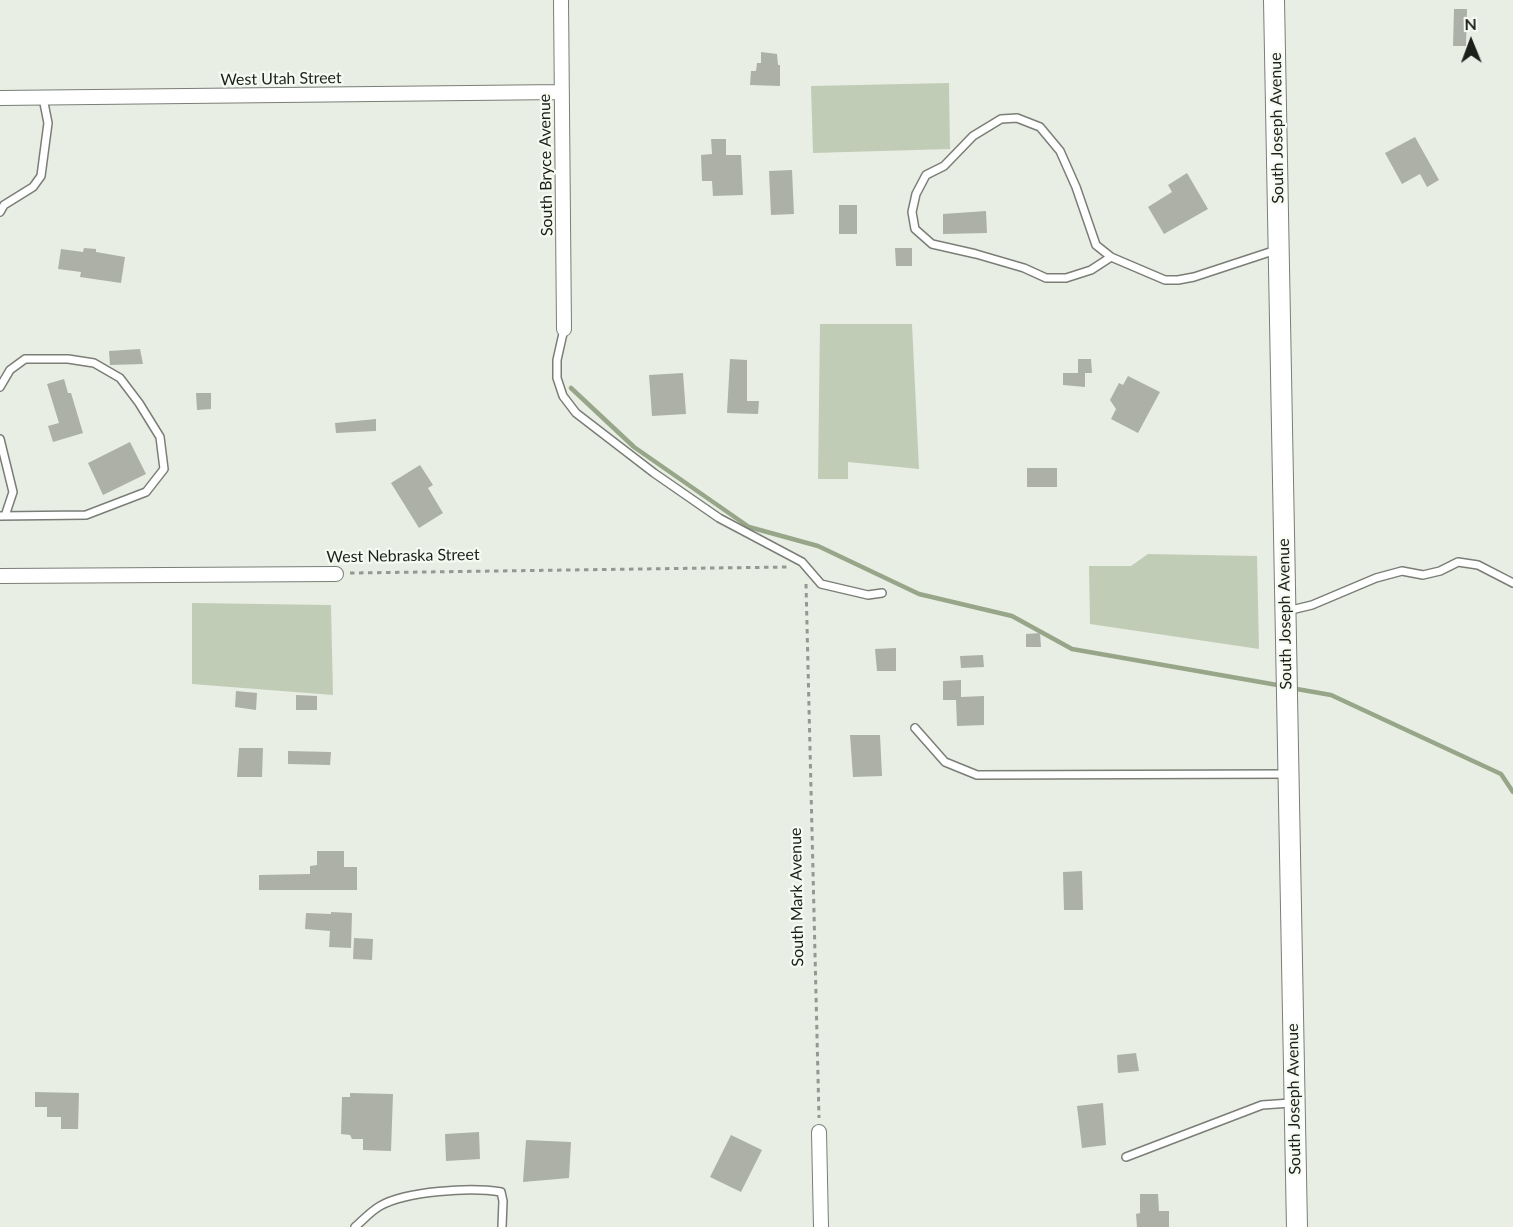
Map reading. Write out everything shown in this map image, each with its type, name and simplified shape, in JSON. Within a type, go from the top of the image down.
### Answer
[{"type":"main road","name":"South Joseph Avenue","points":[[1274,0],[1297,1227]]},
{"type":"street","name":"South Bryce Avenue","points":[[561,0],[564,329]]},
{"type":"street","name":"West Utah Street","points":[[0,98],[562,92]]},
{"type":"street","name":"West Nebraska Street","points":[[0,576],[336,574]]},
{"type":"street","points":[[819,1132],[821,1227]]},
{"type":"lane","points":[[0,213],[4,205],[33,187],[41,176],[48,123],[43,98]]},
{"type":"lane","points":[[1110,257],[1091,270],[1066,278],[1046,278],[1004,263],[932,244],[915,229],[912,212],[916,194],[926,175],[944,166],[974,136],[1001,119],[1017,118],[1040,126],[1060,151],[1076,187],[1096,245],[1110,257],[1166,280],[1178,280],[1279,250]]},
{"type":"lane","points":[[564,329],[557,360],[557,378],[563,396],[576,413],[654,474],[719,518],[802,562],[821,584],[868,596],[882,593]]},
{"type":"lane","points":[[0,387],[10,370],[25,359],[68,359],[94,363],[120,378],[139,403],[160,437],[164,469],[146,492],[86,515],[2,516],[13,492],[0,439]]},
{"type":"lane","points":[[1284,612],[1312,605],[1376,578],[1402,571],[1423,575],[1440,571],[1458,562],[1478,565],[1513,583]]},
{"type":"lane","points":[[915,728],[945,762],[977,775],[1288,774]]},
{"type":"lane","points":[[1126,1156],[1262,1105],[1294,1103]]},
{"type":"lane","points":[[355,1227],[380,1206],[410,1195],[486,1190],[501,1192],[502,1227]]},
{"type":"path","name":"West Nebraska Street","points":[[336,574],[806,567]]},
{"type":"path","name":"South Mark Avenue","points":[[806,567],[819,1132]]},
{"type":"green space","points":[[949,83],[950,149],[813,153],[811,86]]},
{"type":"green space","points":[[820,324],[912,324],[919,469],[848,462],[848,479],[818,479]]},
{"type":"green space","points":[[1148,554],[1257,556],[1259,649],[1090,624],[1089,566],[1131,566]]},
{"type":"green space","points":[[192,603],[331,605],[333,695],[192,684]]},
{"type":"building","points":[[1454,9],[1467,9],[1466,46],[1453,46]]},
{"type":"building","points":[[761,52],[777,54],[778,65],[780,65],[780,86],[750,85],[751,71],[756,71],[757,63],[761,63]]},
{"type":"building","points":[[1415,137],[1439,180],[1427,187],[1420,174],[1402,184],[1385,153]]},
{"type":"building","points":[[711,139],[726,139],[726,155],[741,155],[743,195],[713,196],[712,181],[702,181],[701,155],[712,154]]},
{"type":"building","points":[[792,170],[794,214],[771,215],[769,171]]},
{"type":"building","points":[[1187,173],[1208,209],[1164,234],[1148,207],[1172,192],[1168,185]]},
{"type":"building","points":[[839,205],[857,205],[857,234],[839,234]]},
{"type":"building","points":[[986,211],[987,233],[943,234],[943,214]]},
{"type":"building","points":[[84,248],[125,257],[121,283],[80,277],[81,272],[58,269],[61,249],[83,252]]},
{"type":"building","points":[[895,248],[912,248],[912,266],[896,266]]},
{"type":"building","points":[[140,349],[143,364],[110,365],[109,351]]},
{"type":"building","points":[[730,359],[747,360],[747,401],[759,401],[758,414],[727,413]]},
{"type":"building","points":[[1078,359],[1091,359],[1092,373],[1078,373]]},
{"type":"building","points":[[683,373],[686,414],[652,416],[649,375]]},
{"type":"building","points":[[1063,373],[1085,373],[1085,387],[1063,385]]},
{"type":"building","points":[[1128,376],[1160,392],[1138,433],[1111,419],[1116,409],[1110,400],[1119,383],[1123,385]]},
{"type":"building","points":[[64,379],[68,393],[71,393],[83,433],[53,442],[48,426],[59,423],[47,384]]},
{"type":"building","points":[[196,393],[211,393],[211,409],[197,410]]},
{"type":"building","points":[[376,419],[376,431],[336,433],[335,423]]},
{"type":"building","points":[[130,442],[146,474],[103,495],[88,463]]},
{"type":"building","points":[[420,465],[433,485],[428,488],[443,513],[419,528],[391,483]]},
{"type":"building","points":[[1027,468],[1057,468],[1057,487],[1027,487]]},
{"type":"building","points":[[1040,633],[1041,647],[1026,647],[1026,634]]},
{"type":"building","points":[[896,648],[896,671],[877,671],[875,649]]},
{"type":"building","points":[[983,655],[984,667],[961,668],[960,656]]},
{"type":"building","points":[[961,680],[961,697],[984,696],[984,725],[957,726],[956,700],[943,700],[943,681]]},
{"type":"building","points":[[236,691],[257,693],[256,710],[235,707]]},
{"type":"building","points":[[296,695],[317,696],[317,710],[296,710]]},
{"type":"building","points":[[850,735],[880,735],[882,776],[853,777]]},
{"type":"building","points":[[239,748],[263,748],[262,777],[237,777]]},
{"type":"building","points":[[288,751],[331,752],[330,765],[288,764]]},
{"type":"building","points":[[317,851],[344,851],[344,867],[357,867],[357,890],[259,890],[259,875],[310,874],[310,866],[317,865]]},
{"type":"building","points":[[1082,871],[1083,910],[1064,910],[1063,872]]},
{"type":"building","points":[[331,912],[352,913],[351,948],[329,947],[330,931],[305,929],[306,913],[331,914]]},
{"type":"building","points":[[354,938],[373,939],[372,960],[353,959]]},
{"type":"building","points":[[1136,1053],[1139,1071],[1118,1073],[1117,1055]]},
{"type":"building","points":[[35,1092],[79,1093],[78,1129],[61,1129],[61,1117],[47,1117],[47,1107],[35,1107]]},
{"type":"building","points":[[350,1093],[393,1094],[391,1151],[363,1150],[363,1139],[352,1139],[350,1135],[341,1134],[342,1097],[350,1097]]},
{"type":"building","points":[[1103,1103],[1106,1145],[1082,1148],[1077,1106]]},
{"type":"building","points":[[479,1132],[480,1159],[446,1161],[445,1134]]},
{"type":"building","points":[[731,1135],[762,1150],[741,1192],[710,1177]]},
{"type":"building","points":[[526,1140],[571,1142],[569,1178],[523,1182]]},
{"type":"building","points":[[1140,1194],[1158,1194],[1159,1211],[1169,1211],[1169,1227],[1137,1227],[1136,1214],[1140,1213]]},
{"type":"waterway","points":[[571,388],[634,447],[749,527],[818,546],[919,594],[1012,616],[1072,649],[1283,686]]},
{"type":"waterway","points":[[1291,688],[1331,695],[1501,774],[1513,792]]}]
